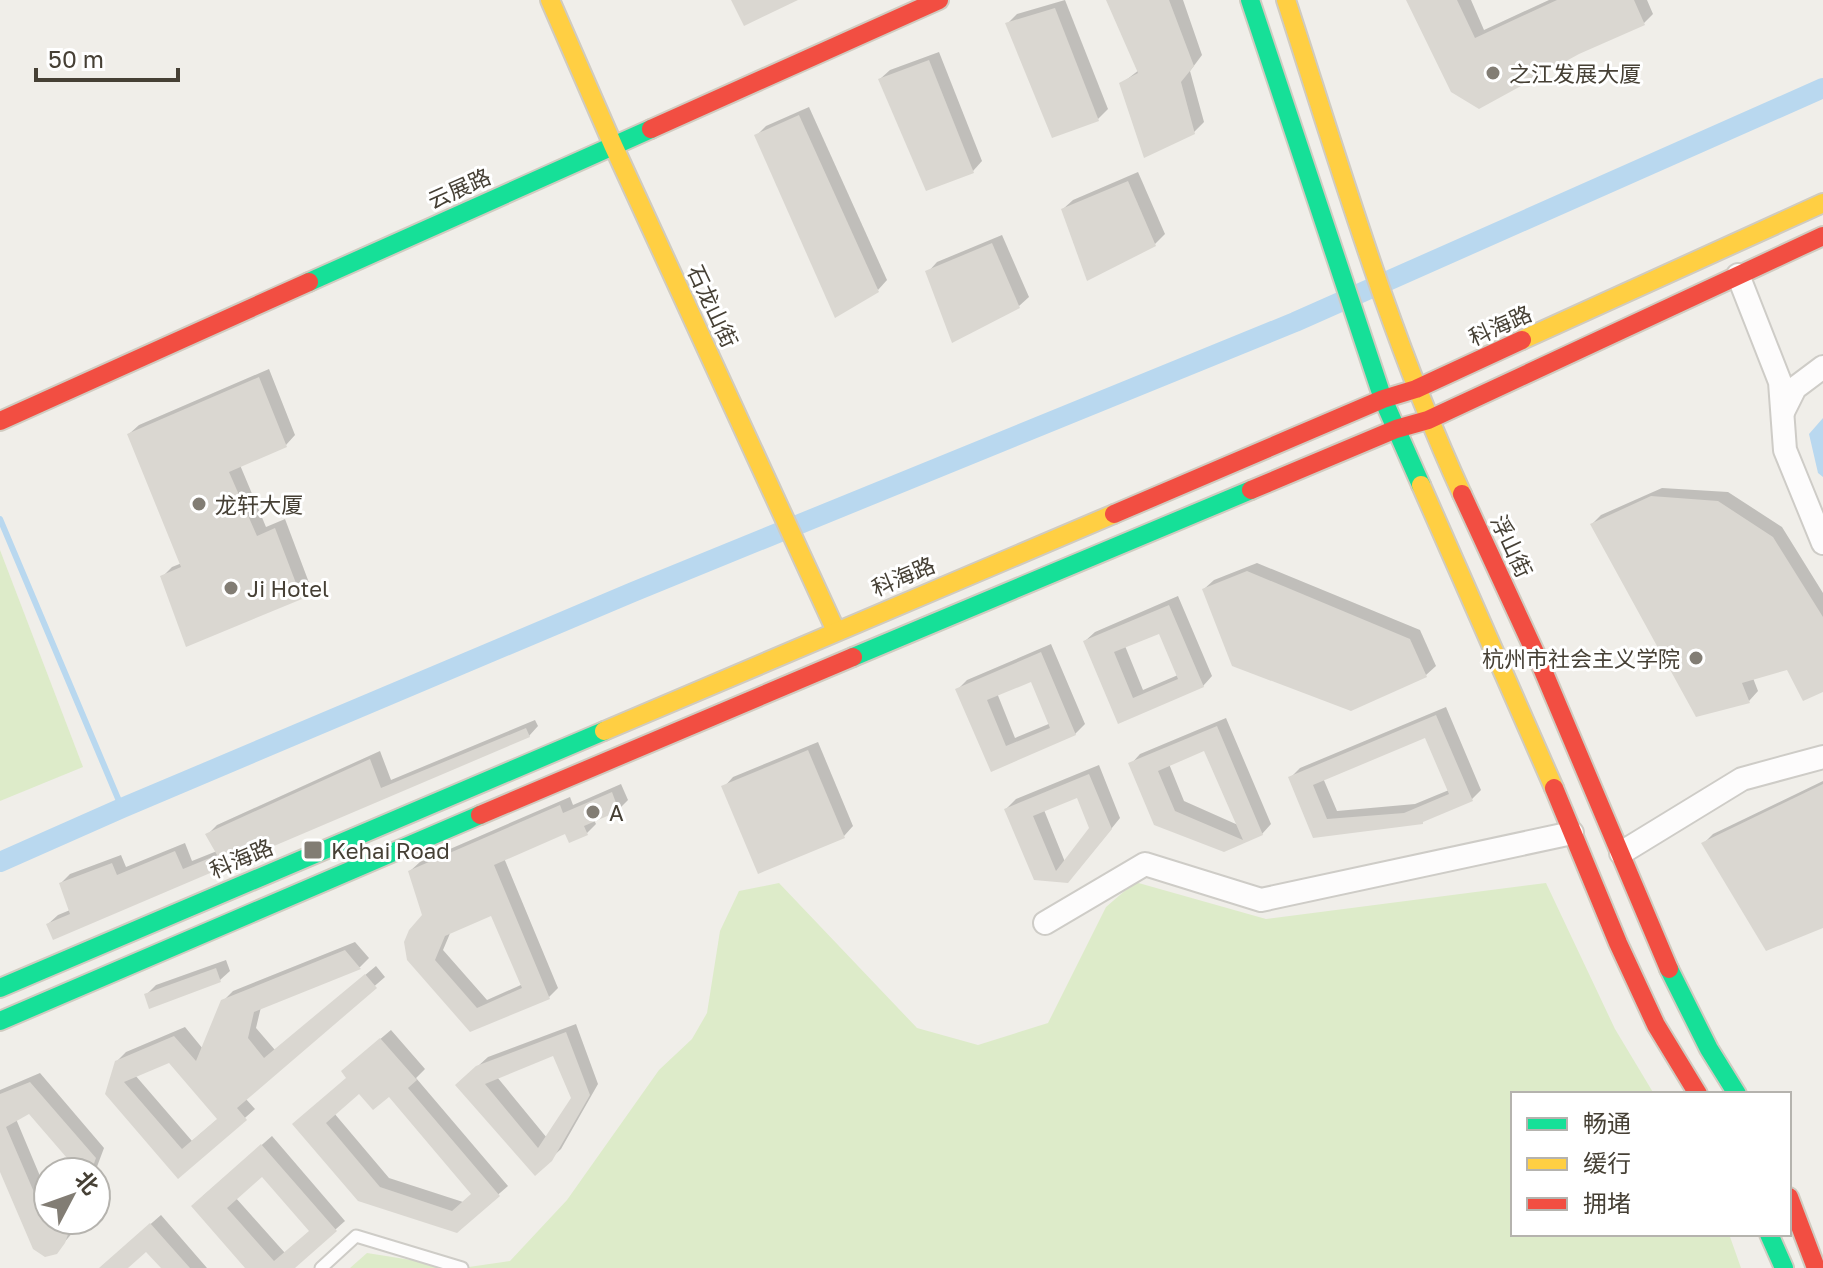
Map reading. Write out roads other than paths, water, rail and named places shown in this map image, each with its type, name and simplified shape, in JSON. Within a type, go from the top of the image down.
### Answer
[{"type":"main road","name":"石龙山街","points":[[550,0],[613,145],[836,631]]},
{"type":"main road","name":"云展路","points":[[0,421],[939,0]]},
{"type":"main road","points":[[1250,0],[1383,399],[1540,754],[1618,943],[1656,1025],[1697,1092]]},
{"type":"main road","name":"浮山街","points":[[1286,0],[1392,325],[1428,420],[1539,661],[1677,987],[1736,1092]]},
{"type":"main road","name":"科海路","points":[[0,988],[1383,399],[1416,389],[1823,203]]},
{"type":"main road","points":[[0,1021],[605,761],[1396,429],[1428,420],[1823,236]]},
{"type":"main road","points":[[1791,1202],[1816,1268]]},
{"type":"main road","points":[[1770,1236],[1784,1268]]},
{"type":"street","points":[[1738,275],[1780,382],[1785,450],[1823,543]]},
{"type":"street","points":[[1783,412],[1795,388],[1823,367]]},
{"type":"street","points":[[1621,853],[1742,779],[1823,757]]},
{"type":"street","points":[[1045,923],[1145,864],[1261,900],[1572,833]]},
{"type":"lane","points":[[321,1268],[356,1236],[462,1268]]},
{"type":"water","points":[[1823,418],[1823,477],[1818,473],[1809,434]]},
{"type":"waterway","points":[[0,862],[633,592],[1295,322],[1823,88]]},
{"type":"waterway","points":[[0,519],[122,808]]},
{"type":"place","name":"之江发展大厦","points":[[1493,73]]},
{"type":"place","name":"龙轩大厦","points":[[199,504]]},
{"type":"place","name":"Ji Hotel","points":[[231,588]]},
{"type":"place","name":"杭州市社会主义学院","points":[[1696,658]]},
{"type":"place","name":"A","points":[[593,812]]},
{"type":"place","name":"Kehai Road","points":[[313,850]]}]
